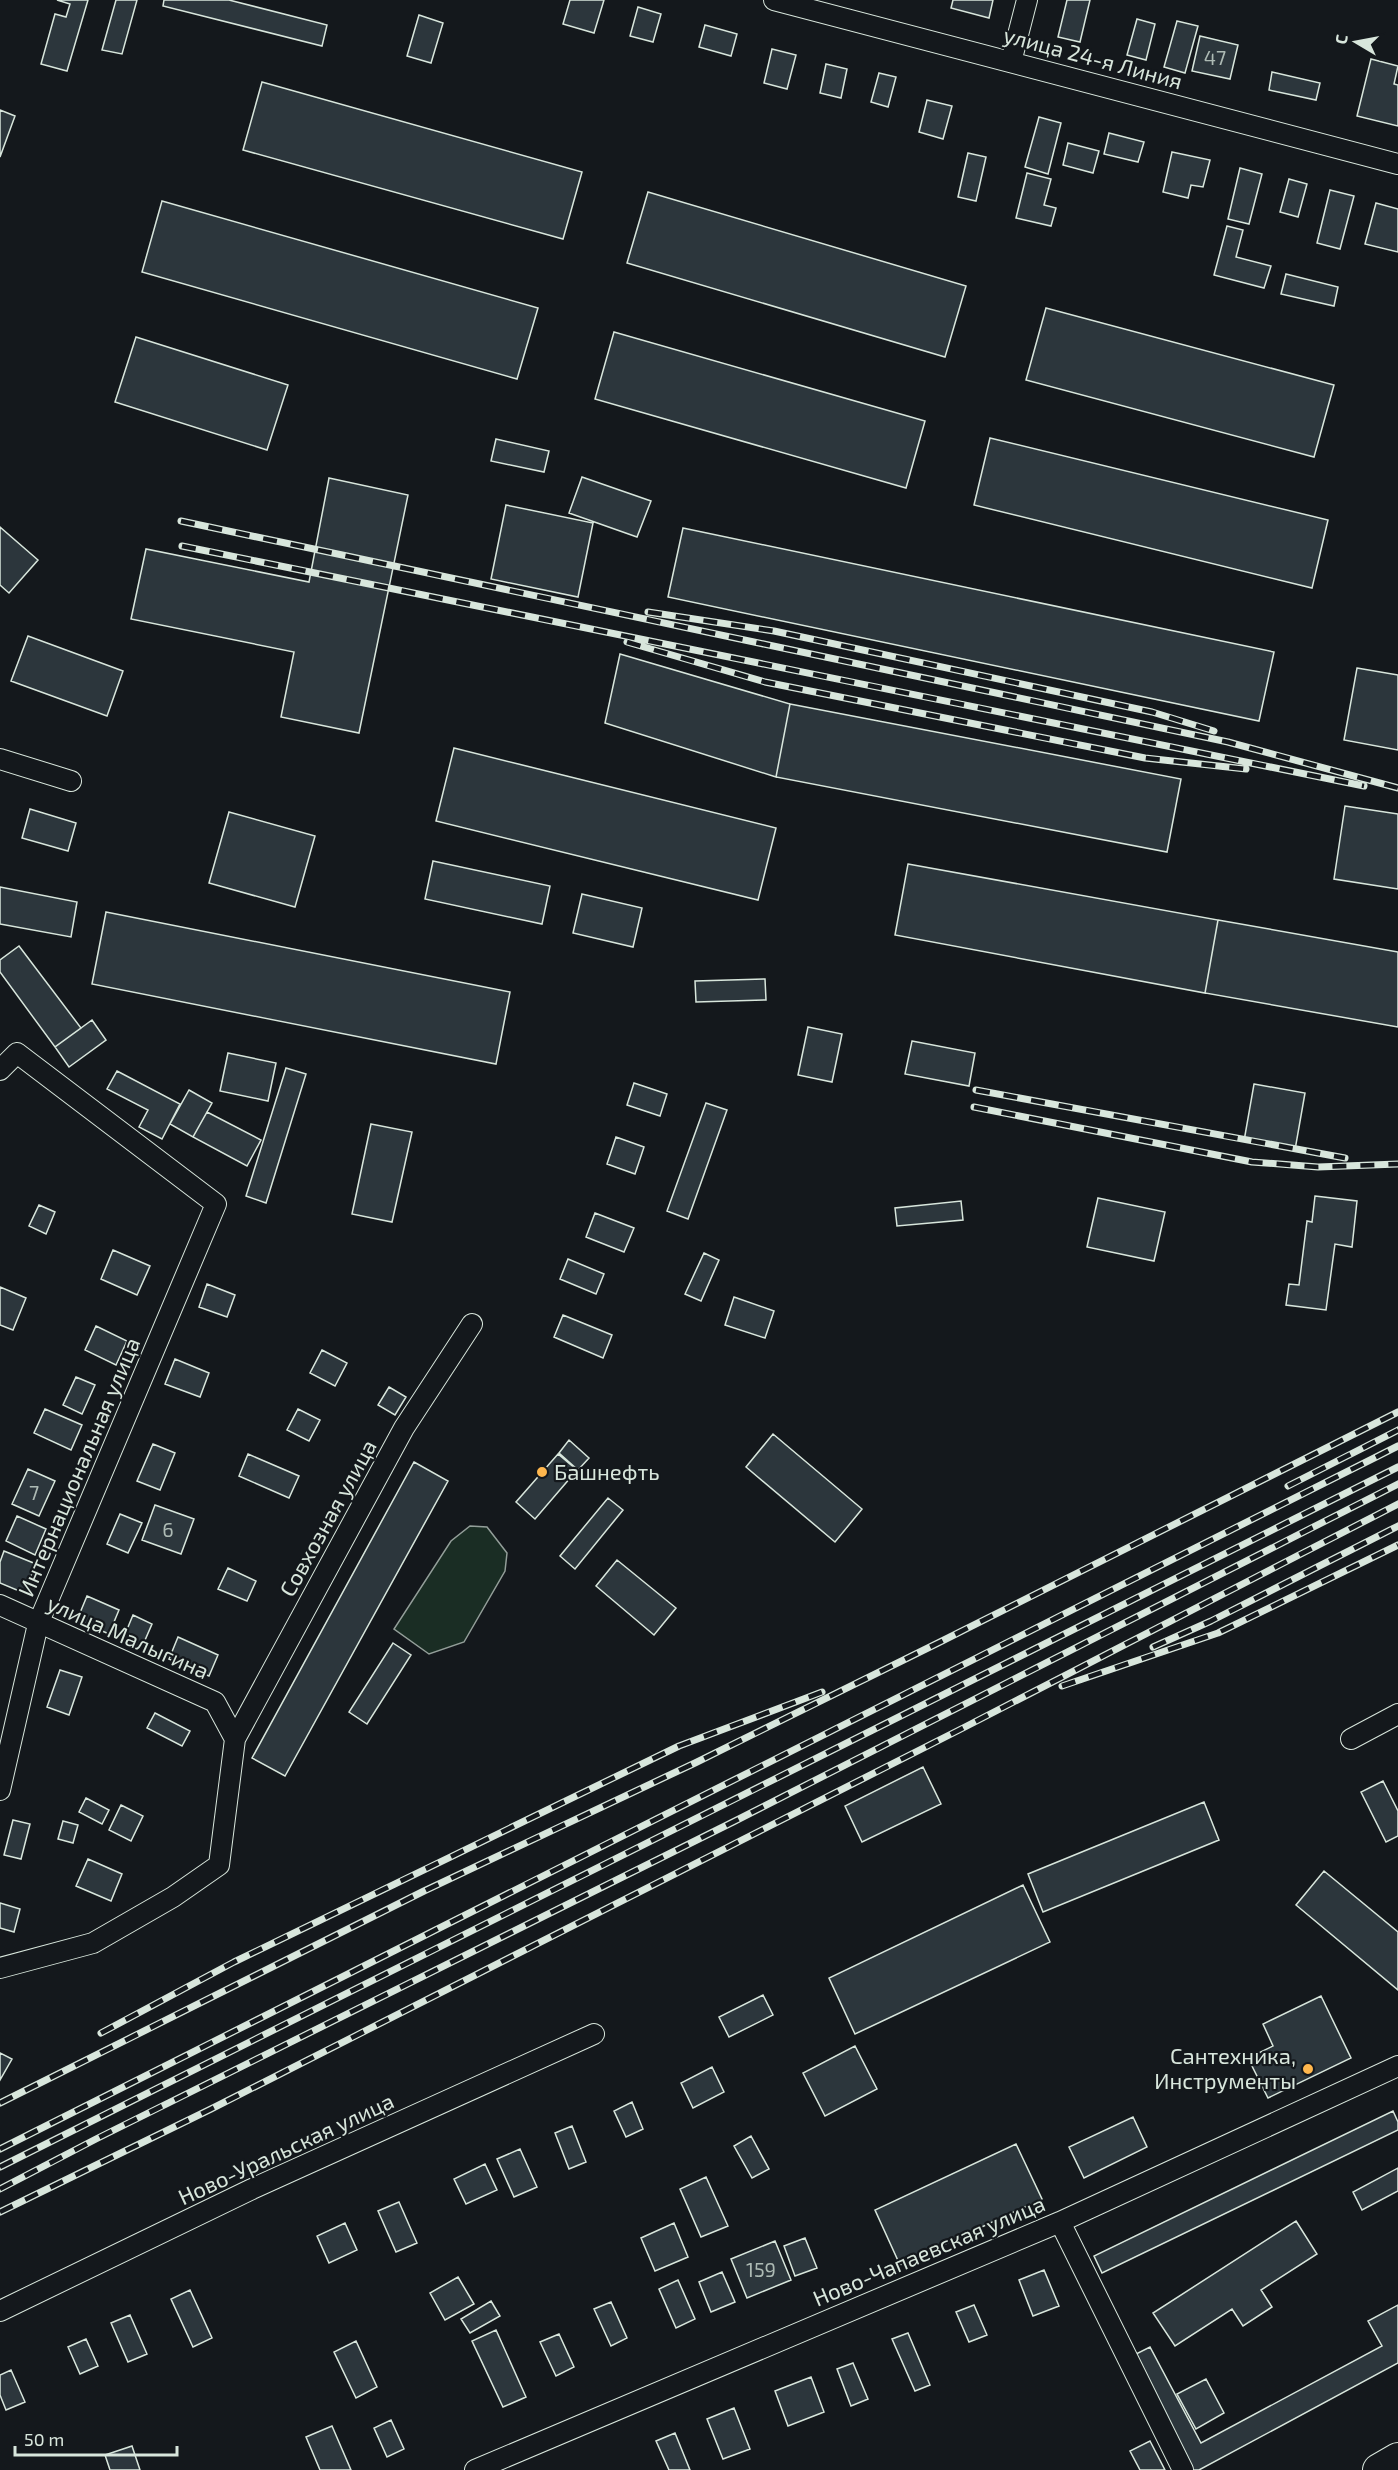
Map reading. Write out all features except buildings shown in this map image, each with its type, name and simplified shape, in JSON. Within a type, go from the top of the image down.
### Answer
[{"type":"main road","points":[[1379,2470],[1398,2459]]},
{"type":"street","name":"улица 24-я Линия","points":[[774,0],[1398,164]]},
{"type":"street","points":[[1011,62],[1027,0]]},
{"type":"street","points":[[0,759],[70,781]]},
{"type":"street","name":"Интернациональная улица","points":[[0,1070],[17,1053],[216,1204],[38,1624],[0,1790]]},
{"type":"street","name":"Совхозная улица","points":[[235,1739],[404,1428],[472,1324]]},
{"type":"street","name":"улица Малыгина","points":[[0,1605],[215,1702],[235,1739]]},
{"type":"street","points":[[1351,1739],[1398,1714]]},
{"type":"street","points":[[0,1968],[93,1943],[173,1897],[219,1864],[235,1739]]},
{"type":"street","name":"Ново-Уральская улица","points":[[0,2312],[252,2189],[594,2034]]},
{"type":"street","name":"Ново-Чапаевская улица","points":[[475,2470],[1060,2222],[1398,2066]]},
{"type":"street","points":[[1060,2222],[1183,2470]]},
{"type":"green space","points":[[470,1526],[487,1527],[507,1553],[505,1571],[464,1642],[429,1654],[394,1629],[451,1541]]},
{"type":"railway","points":[[181,521],[1228,742],[1398,788]]},
{"type":"railway","points":[[182,546],[1364,786]]},
{"type":"railway","points":[[648,612],[774,631],[1152,712],[1214,731]]},
{"type":"railway","points":[[627,642],[765,682],[1145,758],[1246,769]]},
{"type":"railway","points":[[976,1090],[1345,1158]]},
{"type":"railway","points":[[974,1107],[1252,1162],[1318,1167],[1398,1164]]},
{"type":"railway","points":[[0,2103],[424,1891],[695,1763],[938,1643],[1398,1412]]},
{"type":"railway","points":[[1288,1486],[1398,1430]]},
{"type":"railway","points":[[0,2149],[1398,1446]]},
{"type":"railway","points":[[0,2167],[1398,1467]]},
{"type":"railway","points":[[0,2189],[735,1821],[1398,1484]]},
{"type":"railway","points":[[0,2212],[211,2109],[963,1728],[1398,1504]]},
{"type":"railway","points":[[1153,1647],[1211,1621],[1398,1526]]},
{"type":"railway","points":[[1062,1686],[1218,1633],[1398,1545]]},
{"type":"railway","points":[[101,2033],[234,1962],[679,1746],[822,1692]]},
{"type":"place","name":"Башнефть","points":[[542,1472]]},
{"type":"place","name":"Сантехника, Инструменты","points":[[1308,2069]]}]
